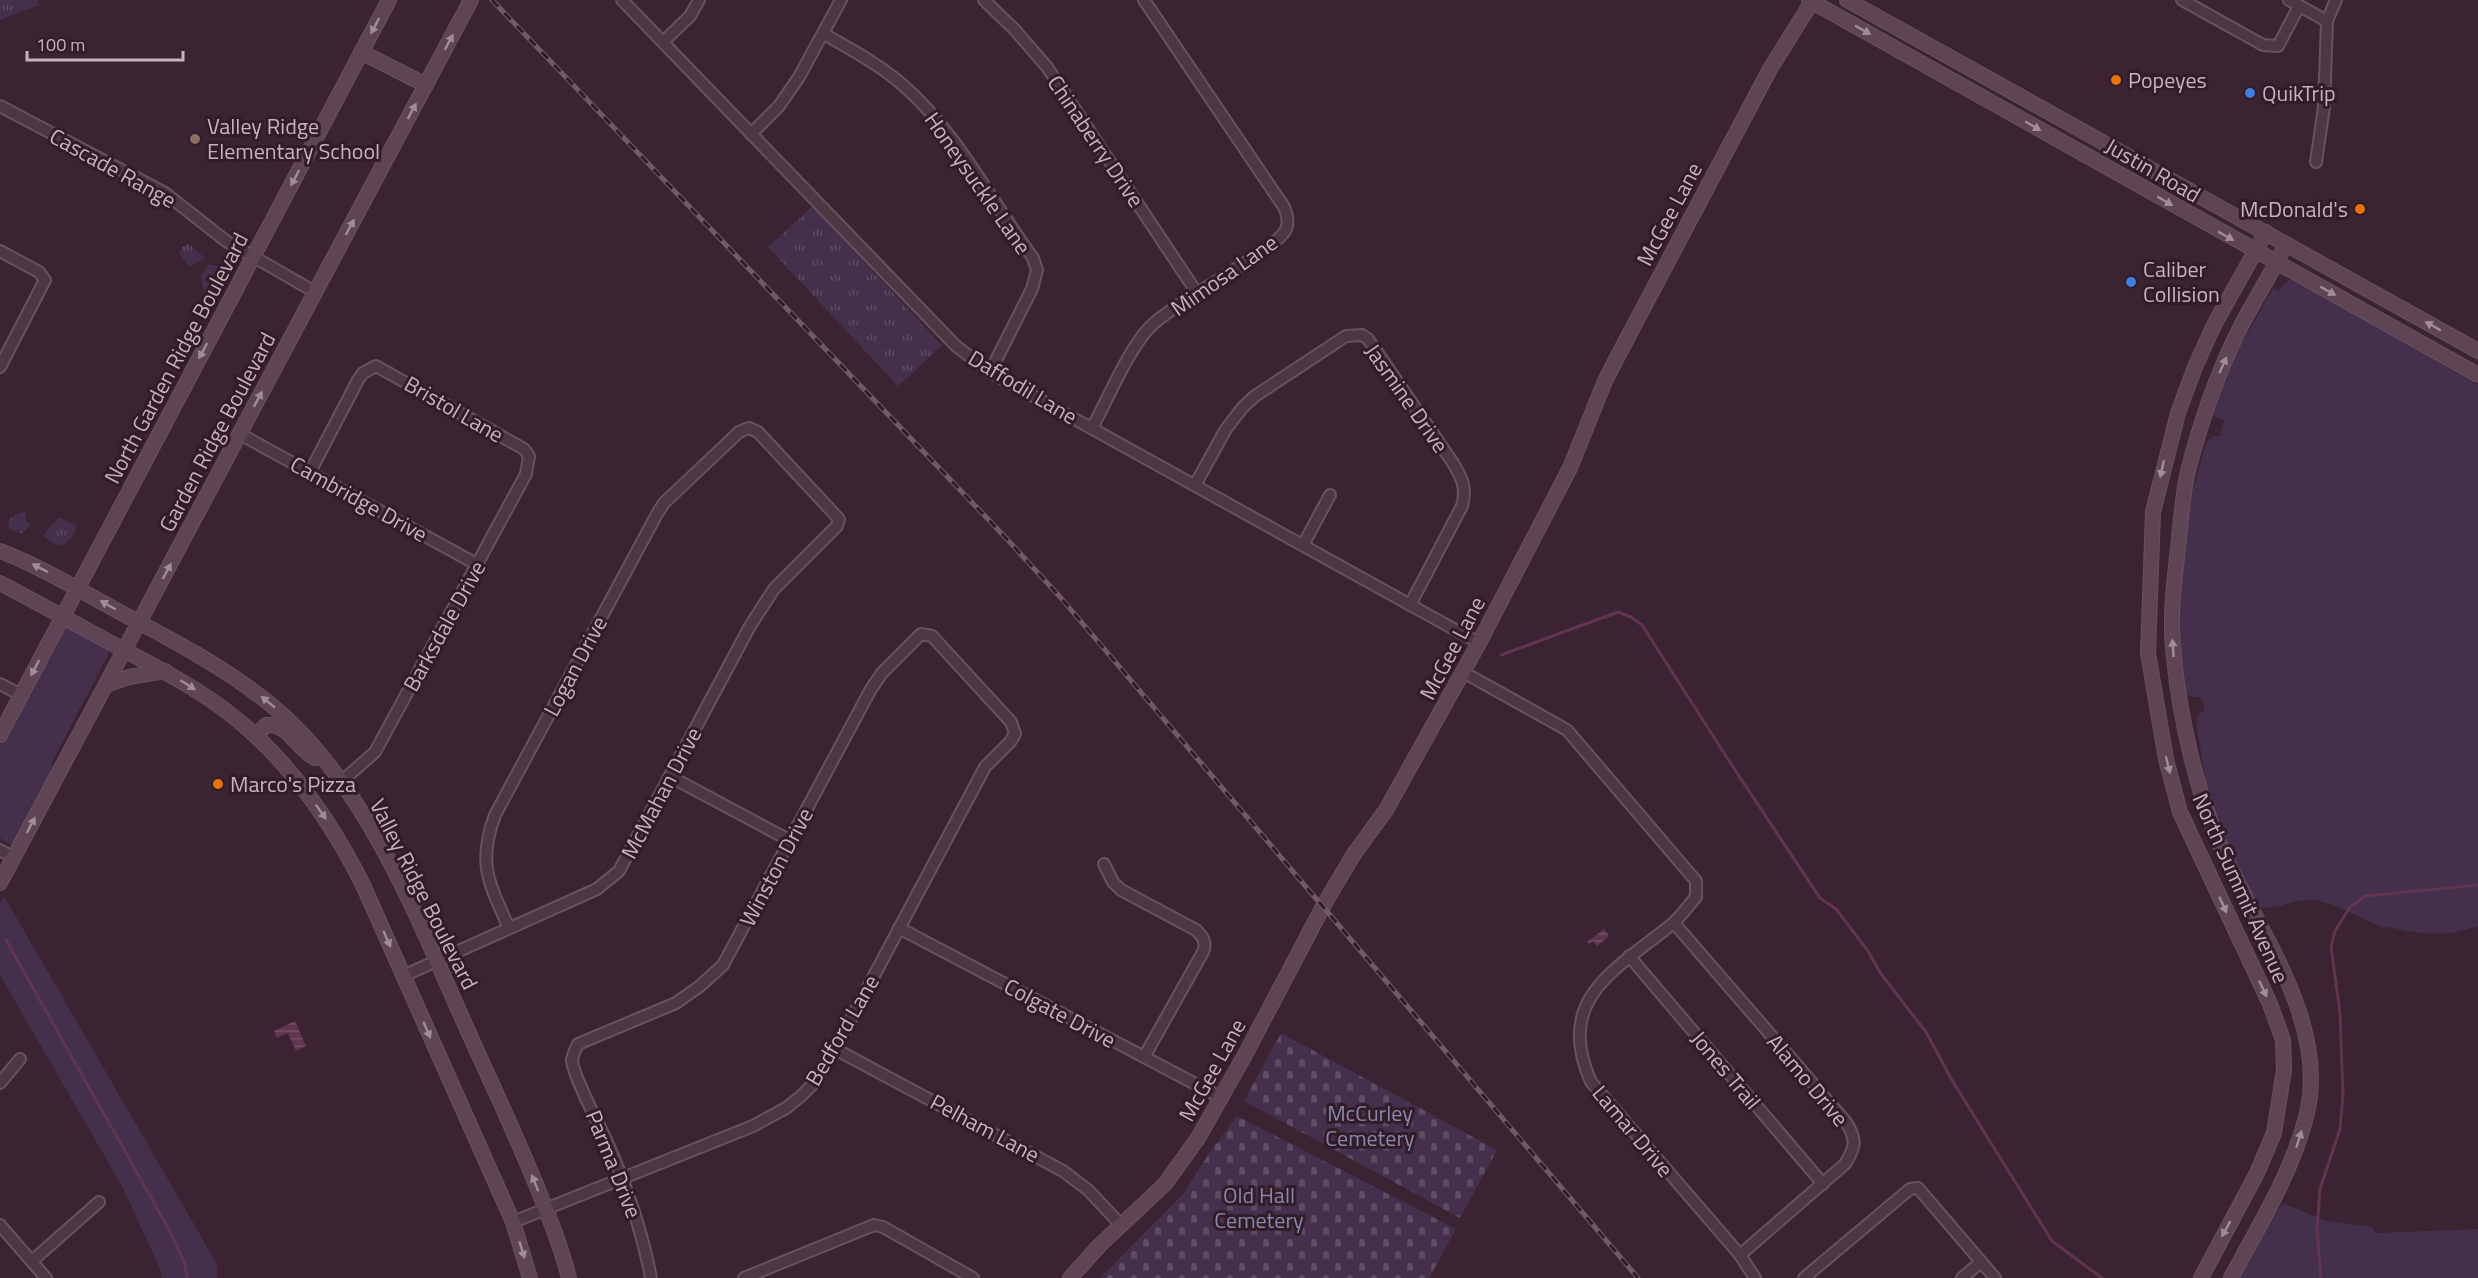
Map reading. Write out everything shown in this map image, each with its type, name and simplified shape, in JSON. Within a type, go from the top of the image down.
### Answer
[{"type":"main road","name":"North Garden Ridge Boulevard","points":[[0,735],[389,0]]},
{"type":"main road","name":"Garden Ridge Boulevard","points":[[0,884],[471,0]]},
{"type":"main road","name":"Justin Road","points":[[1847,0],[2478,351]]},
{"type":"main road","name":"Justin Road","points":[[1811,1],[2478,375]]},
{"type":"main road","name":"McGee Lane","points":[[1070,1278],[1100,1245],[1165,1184],[1182,1163],[1222,1098],[1326,901],[1354,854],[1386,810],[1479,644],[1570,468],[1605,381],[1621,350],[1766,75],[1811,1]]},
{"type":"main road","points":[[362,52],[426,85]]},
{"type":"main road","name":"North Summit Avenue","points":[[2202,1278],[2253,1181],[2274,1133],[2284,1070],[2283,1040],[2270,1004],[2180,812],[2166,759],[2148,653],[2153,512],[2178,413],[2214,325],[2266,232]]},
{"type":"main road","name":"North Summit Avenue","points":[[2231,1278],[2276,1193],[2297,1144],[2308,1111],[2310,1072],[2304,1026],[2293,995],[2219,844],[2196,771],[2174,658],[2170,612],[2188,473],[2212,390],[2236,335],[2286,244]]},
{"type":"main road","points":[[2178,413],[2204,417]]},
{"type":"main road","name":"Valley Ridge Boulevard","points":[[0,551],[32,564],[78,588],[221,669],[265,700],[308,741],[341,782],[381,845],[436,960],[518,1139],[563,1251],[569,1278]]},
{"type":"main road","points":[[0,583],[165,671],[206,696],[256,736],[304,788],[345,849],[513,1222],[530,1278]]},
{"type":"main road","points":[[106,685],[129,677],[165,671]]},
{"type":"main road","points":[[2156,708],[2182,706]]},
{"type":"main road","points":[[256,736],[266,726],[278,726],[309,755],[325,762]]},
{"type":"main road","points":[[2238,936],[2259,926]]},
{"type":"main road","points":[[2253,1181],[2276,1193]]},
{"type":"street","name":"Daffodil Lane","points":[[622,0],[956,346],[990,372],[1479,644]]},
{"type":"street","points":[[663,42],[690,16],[699,0]]},
{"type":"street","points":[[752,134],[780,106],[824,34],[841,0]]},
{"type":"street","name":"Chinaberry Drive","points":[[984,0],[1015,30],[1047,67],[1197,292]]},
{"type":"street","name":"Mimosa Lane","points":[[1092,428],[1147,330],[1197,292],[1270,246],[1286,231],[1287,214],[1144,0]]},
{"type":"street","points":[[2182,0],[2263,45],[2278,46],[2294,3],[2327,21]]},
{"type":"street","points":[[2316,162],[2324,106],[2327,21],[2336,0]]},
{"type":"street","name":"Honeysuckle Lane","points":[[824,34],[886,71],[928,111],[960,150],[1033,258],[1037,270],[1032,289],[990,372]]},
{"type":"street","name":"Cascade Range","points":[[0,106],[165,193],[226,241],[315,292]]},
{"type":"street","points":[[0,251],[39,272],[45,280],[0,367]]},
{"type":"street","name":"Jasmine Drive","points":[[1196,485],[1226,429],[1255,396],[1346,336],[1362,336],[1368,339],[1453,463],[1465,490],[1462,506],[1410,605]]},
{"type":"street","name":"Bristol Lane","points":[[310,472],[358,380],[373,366],[392,373],[524,449],[529,453],[529,459]]},
{"type":"street","name":"McMahan Drive","points":[[403,976],[597,889],[619,871],[750,626],[774,590],[832,532],[839,519],[758,432],[749,428],[739,432]]},
{"type":"street","name":"Logan Drive","points":[[509,928],[490,884],[486,868],[488,835],[495,815],[664,503],[739,432]]},
{"type":"street","name":"Cambridge Drive","points":[[240,434],[478,565]]},
{"type":"street","name":"Barksdale Drive","points":[[341,782],[375,752],[526,474],[529,459]]},
{"type":"street","points":[[1303,545],[1330,495]]},
{"type":"street","name":"Winston Drive","points":[[574,1052],[578,1044],[682,999],[716,972],[736,944],[789,840],[871,689],[882,673],[921,634],[932,636],[1011,722]]},
{"type":"street","name":"Lamar Drive","points":[[1463,672],[1567,730],[1696,881],[1696,897],[1674,923],[1629,956],[1588,998],[1582,1015],[1581,1060],[1591,1082],[1740,1255],[1755,1278]]},
{"type":"street","points":[[0,684],[21,695]]},
{"type":"street","name":"Bedford Lane","points":[[513,1222],[753,1125],[786,1108],[814,1083],[835,1049],[985,767],[1015,734],[1011,722]]},
{"type":"street","points":[[670,777],[789,840]]},
{"type":"street","points":[[0,850],[14,858]]},
{"type":"street","points":[[1104,864],[1113,882],[1121,890],[1196,930],[1204,937],[1203,952],[1144,1057]]},
{"type":"street","name":"Alamo Drive","points":[[1674,923],[1846,1122],[1855,1137],[1853,1152],[1845,1164],[1740,1255]]},
{"type":"street","name":"Colgate Drive","points":[[899,928],[1222,1098]]},
{"type":"street","name":"Jones Trail","points":[[1629,956],[1823,1184]]},
{"type":"street","name":"Pelham Lane","points":[[835,1049],[1063,1171],[1088,1190],[1122,1226]]},
{"type":"street","name":"Parma Drive","points":[[574,1052],[572,1060],[575,1072],[622,1177],[642,1235],[651,1278]]},
{"type":"street","points":[[0,1083],[20,1059]]},
{"type":"street","points":[[1804,1278],[1910,1189],[1918,1188],[1995,1278]]},
{"type":"street","points":[[32,1261],[99,1202]]},
{"type":"street","points":[[744,1278],[874,1225],[883,1227],[956,1274],[973,1278]]},
{"type":"street","points":[[0,1226],[46,1278]]},
{"type":"street","points":[[1962,1278],[1981,1262]]},
{"type":"green space","points":[[0,0],[37,0],[39,5],[0,20]]},
{"type":"green space","points":[[813,206],[942,346],[898,386],[768,247]]},
{"type":"green space","points":[[189,244],[205,258],[190,267],[179,254],[182,247]]},
{"type":"green space","points":[[209,265],[219,266],[218,281],[212,293],[206,293],[202,287],[201,276]]},
{"type":"green space","points":[[2288,280],[2296,280],[2478,385],[2478,926],[2467,930],[2434,934],[2390,927],[2383,928],[2338,907],[2312,900],[2263,908],[2256,907],[2209,801],[2196,721],[2199,714],[2205,710],[2201,697],[2192,697],[2183,692],[2177,597],[2181,541],[2206,443],[2213,436],[2220,436],[2224,420],[2217,418],[2211,412],[2232,356],[2248,333],[2272,289],[2279,291]]},
{"type":"green space","points":[[26,512],[26,521],[31,525],[21,534],[9,528],[8,521],[16,514]]},
{"type":"green space","points":[[59,517],[76,526],[70,540],[56,545],[43,535]]},
{"type":"green space","points":[[64,624],[111,649],[51,764],[54,766],[12,846],[0,838],[0,746]]},
{"type":"green space","points":[[4,896],[217,1264],[217,1278],[161,1278],[161,1271],[123,1188],[0,975],[0,904]]},
{"type":"green space","name":"McCurley Cemetery","points":[[1281,1033],[1497,1150],[1460,1218],[1244,1101]]},
{"type":"green space","name":"Old Hall Cemetery","points":[[1237,1116],[1456,1229],[1429,1278],[1100,1278],[1183,1194]]},
{"type":"green space","points":[[2285,1204],[2327,1221],[2373,1227],[2377,1233],[2478,1229],[2478,1278],[2234,1278],[2254,1250],[2277,1208]]},
{"type":"shaded area","points":[[1604,929],[1609,936],[1597,946],[1593,941],[1589,944],[1587,942]]},
{"type":"shaded area","points":[[295,1021],[306,1046],[296,1051],[288,1033],[277,1038],[274,1031]]},
{"type":"waterway","points":[[1501,655],[1618,612],[1642,625],[1820,898],[1836,909],[1868,951],[1881,974],[1926,1032],[1953,1082],[2052,1241],[2102,1278]]},
{"type":"waterway","points":[[2321,1278],[2317,1229],[2320,1189],[2340,1129],[2343,1095],[2340,1013],[2331,947],[2335,931],[2350,907],[2365,896],[2478,885]]},
{"type":"waterway","points":[[6,940],[171,1233],[185,1264],[187,1278]]},
{"type":"railway","points":[[492,0],[1061,598],[1638,1278]]},
{"type":"place","name":"Popeyes","points":[[2116,80]]},
{"type":"place","name":"QuikTrip","points":[[2250,93]]},
{"type":"place","name":"Valley Ridge Elementary School","points":[[195,139]]},
{"type":"place","name":"McDonald's","points":[[2360,209]]},
{"type":"place","name":"Caliber Collision","points":[[2131,282]]},
{"type":"place","name":"Marco's Pizza","points":[[218,784]]}]
